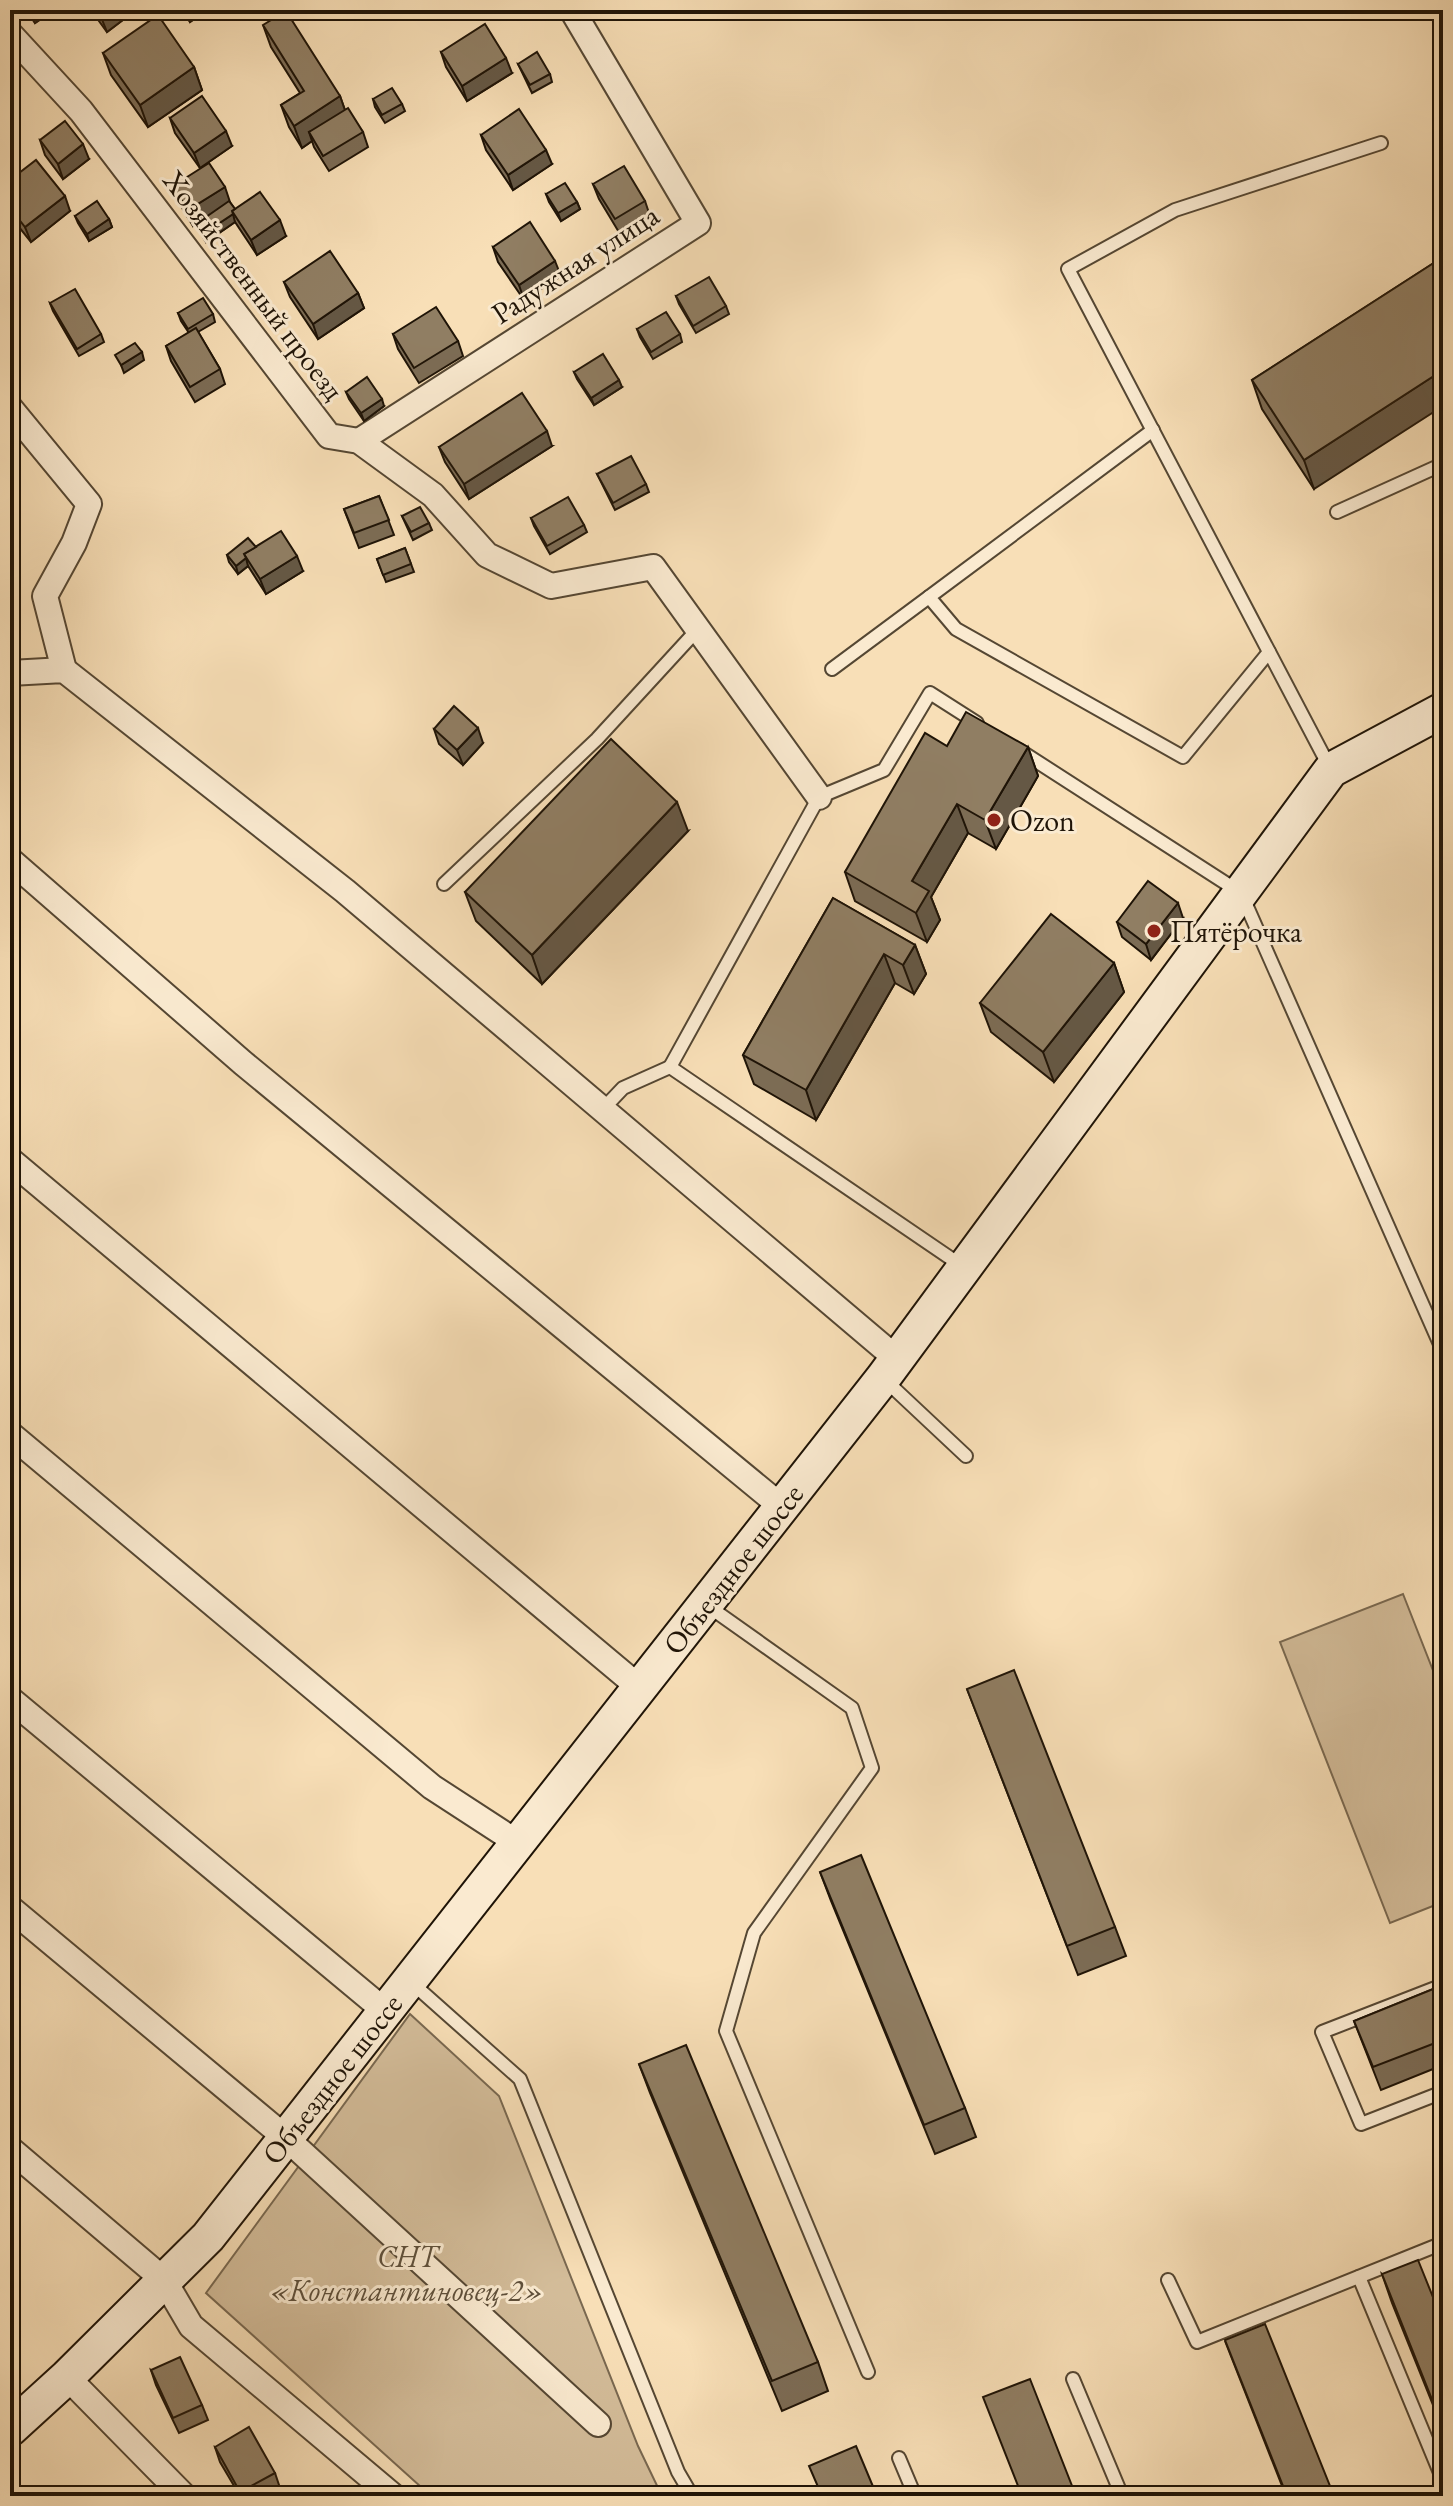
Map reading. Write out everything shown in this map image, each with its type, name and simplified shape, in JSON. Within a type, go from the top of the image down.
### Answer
[{"type":"main road","name":"Объездное шоссе","points":[[16,2414],[67,2377],[208,2237],[890,1368],[1331,770],[1443,710]]},
{"type":"street","name":"Радужная улица","points":[[359,441],[698,223],[572,10]]},
{"type":"street","name":"Хозяйственный проезд","points":[[10,34],[81,111],[329,436],[359,441],[433,495],[487,555],[551,586],[653,567],[819,797]]},
{"type":"street","points":[[10,408],[89,504],[74,543],[45,596],[64,670],[345,891],[603,1109],[890,1368]]},
{"type":"street","points":[[10,673],[64,670]]},
{"type":"street","points":[[10,860],[243,1063],[782,1507]]},
{"type":"street","points":[[10,1160],[640,1688]]},
{"type":"street","points":[[10,1434],[432,1787],[518,1843]]},
{"type":"street","points":[[10,1699],[385,2011]]},
{"type":"street","points":[[10,1908],[286,2138],[598,2424]]},
{"type":"street","points":[[10,2149],[164,2280],[191,2326],[393,2496]]},
{"type":"street","points":[[67,2377],[184,2496]]},
{"type":"lane","points":[[1331,770],[1068,269],[1175,210],[1381,143]]},
{"type":"lane","points":[[832,669],[1153,430]]},
{"type":"lane","points":[[1337,512],[1443,464]]},
{"type":"lane","points":[[929,597],[956,629],[1183,757],[1269,652]]},
{"type":"lane","points":[[444,884],[597,739],[698,629]]},
{"type":"lane","points":[[603,1109],[623,1088],[670,1067],[819,797],[884,770],[930,693],[982,726]]},
{"type":"lane","points":[[1008,743],[1241,893],[1443,1351]]},
{"type":"lane","points":[[670,1067],[965,1267]]},
{"type":"lane","points":[[890,1368],[966,1456]]},
{"type":"lane","points":[[705,1604],[852,1708],[872,1768],[754,1933],[726,2031],[868,2372]]},
{"type":"lane","points":[[409,1980],[520,2079],[678,2472],[692,2496]]},
{"type":"lane","points":[[1443,1985],[1322,2032],[1361,2124],[1443,2092]]},
{"type":"lane","points":[[1168,2280],[1197,2342],[1443,2243]]},
{"type":"lane","points":[[1359,2277],[1443,2480]]},
{"type":"lane","points":[[1073,2379],[1122,2496]]},
{"type":"lane","points":[[899,2458],[915,2496]]},
{"type":"green space","points":[[1403,1594],[1443,1696],[1443,1902],[1390,1923],[1280,1642]]},
{"type":"green space","name":"СНТ «Константиновец-2»","points":[[410,2014],[499,2096],[638,2446],[662,2496],[431,2496],[206,2293]]},
{"type":"building","points":[[96,10],[110,10],[101,17]]},
{"type":"building","points":[[286,11],[340,96],[294,126],[281,105],[304,91],[263,25]]},
{"type":"building","points":[[158,15],[194,67],[140,105],[103,53]]},
{"type":"building","points":[[485,24],[506,58],[462,86],[441,52]]},
{"type":"building","points":[[537,52],[550,74],[530,85],[518,64]]},
{"type":"building","points":[[392,88],[402,104],[382,115],[373,99]]},
{"type":"building","points":[[202,96],[226,131],[194,153],[170,118]]},
{"type":"building","points":[[348,108],[363,132],[323,156],[309,132]]},
{"type":"building","points":[[519,109],[546,150],[508,175],[481,135]]},
{"type":"building","points":[[65,121],[83,144],[58,164],[40,140]]},
{"type":"building","points":[[36,160],[65,196],[25,227],[10,208],[10,180]]},
{"type":"building","points":[[209,163],[225,187],[188,210],[173,186]]},
{"type":"building","points":[[624,166],[645,201],[615,219],[593,184]]},
{"type":"building","points":[[565,183],[577,202],[558,213],[546,194]]},
{"type":"building","points":[[260,192],[280,220],[251,240],[232,211]]},
{"type":"building","points":[[97,201],[109,219],[87,234],[75,216]]},
{"type":"building","points":[[229,201],[235,209],[233,214],[203,234],[196,224]]},
{"type":"building","points":[[530,222],[555,261],[519,285],[493,247]]},
{"type":"building","points":[[330,251],[358,293],[313,324],[284,282]]},
{"type":"building","points":[[1443,257],[1443,370],[1304,460],[1252,380]]},
{"type":"building","points":[[709,277],[726,306],[693,326],[676,296]]},
{"type":"building","points":[[75,289],[101,334],[77,349],[50,303]]},
{"type":"building","points":[[203,298],[213,314],[188,329],[178,313]]},
{"type":"building","points":[[436,307],[458,341],[414,368],[393,334]]},
{"type":"building","points":[[666,312],[680,334],[651,352],[637,329]]},
{"type":"building","points":[[196,328],[220,369],[190,387],[166,346]]},
{"type":"building","points":[[135,343],[142,352],[121,365],[115,355]]},
{"type":"building","points":[[603,354],[619,380],[591,398],[574,372]]},
{"type":"building","points":[[367,377],[382,399],[361,413],[346,392]]},
{"type":"building","points":[[522,393],[547,431],[464,484],[439,447]]},
{"type":"building","points":[[631,456],[646,484],[613,503],[597,474]]},
{"type":"building","points":[[379,496],[389,520],[354,533],[344,509]]},
{"type":"building","points":[[568,497],[584,525],[547,546],[531,518]]},
{"type":"building","points":[[420,507],[429,523],[411,532],[402,516]]},
{"type":"building","points":[[281,531],[297,556],[260,579],[244,554]]},
{"type":"building","points":[[248,538],[256,547],[244,554],[246,558],[236,566],[227,555]]},
{"type":"building","points":[[405,548],[411,564],[383,575],[377,559]]},
{"type":"building","points":[[454,706],[478,728],[457,750],[434,729]]},
{"type":"building","points":[[966,712],[1028,747],[985,820],[957,804],[912,881],[929,891],[916,913],[845,872],[925,733],[947,746]]},
{"type":"building","points":[[611,739],[677,802],[532,955],[465,892]]},
{"type":"building","points":[[1148,881],[1178,903],[1146,944],[1117,922]]},
{"type":"building","points":[[833,898],[915,945],[903,965],[884,954],[806,1090],[743,1055]]},
{"type":"building","points":[[1051,914],[1114,963],[1043,1052],[980,1003]]},
{"type":"building","points":[[1014,1670],[1115,1927],[1067,1946],[967,1689]]},
{"type":"building","points":[[861,1855],[965,2108],[924,2125],[820,1872]]},
{"type":"building","points":[[1443,1985],[1443,2040],[1373,2067],[1354,2021]]},
{"type":"building","points":[[686,2045],[818,2362],[772,2381],[639,2064]]},
{"type":"building","points":[[1418,2260],[1443,2322],[1443,2427],[1382,2274]]},
{"type":"building","points":[[1265,2324],[1334,2496],[1287,2496],[1225,2340]]},
{"type":"building","points":[[180,2357],[202,2405],[173,2418],[151,2370]]},
{"type":"building","points":[[1030,2379],[1076,2496],[1022,2496],[983,2397]]},
{"type":"building","points":[[249,2427],[275,2473],[240,2492],[215,2447]]},
{"type":"building","points":[[856,2446],[877,2496],[822,2496],[809,2466]]},
{"type":"place","name":"Ozon","points":[[994,820]]},
{"type":"place","name":"Пятёрочка","points":[[1154,931]]}]
